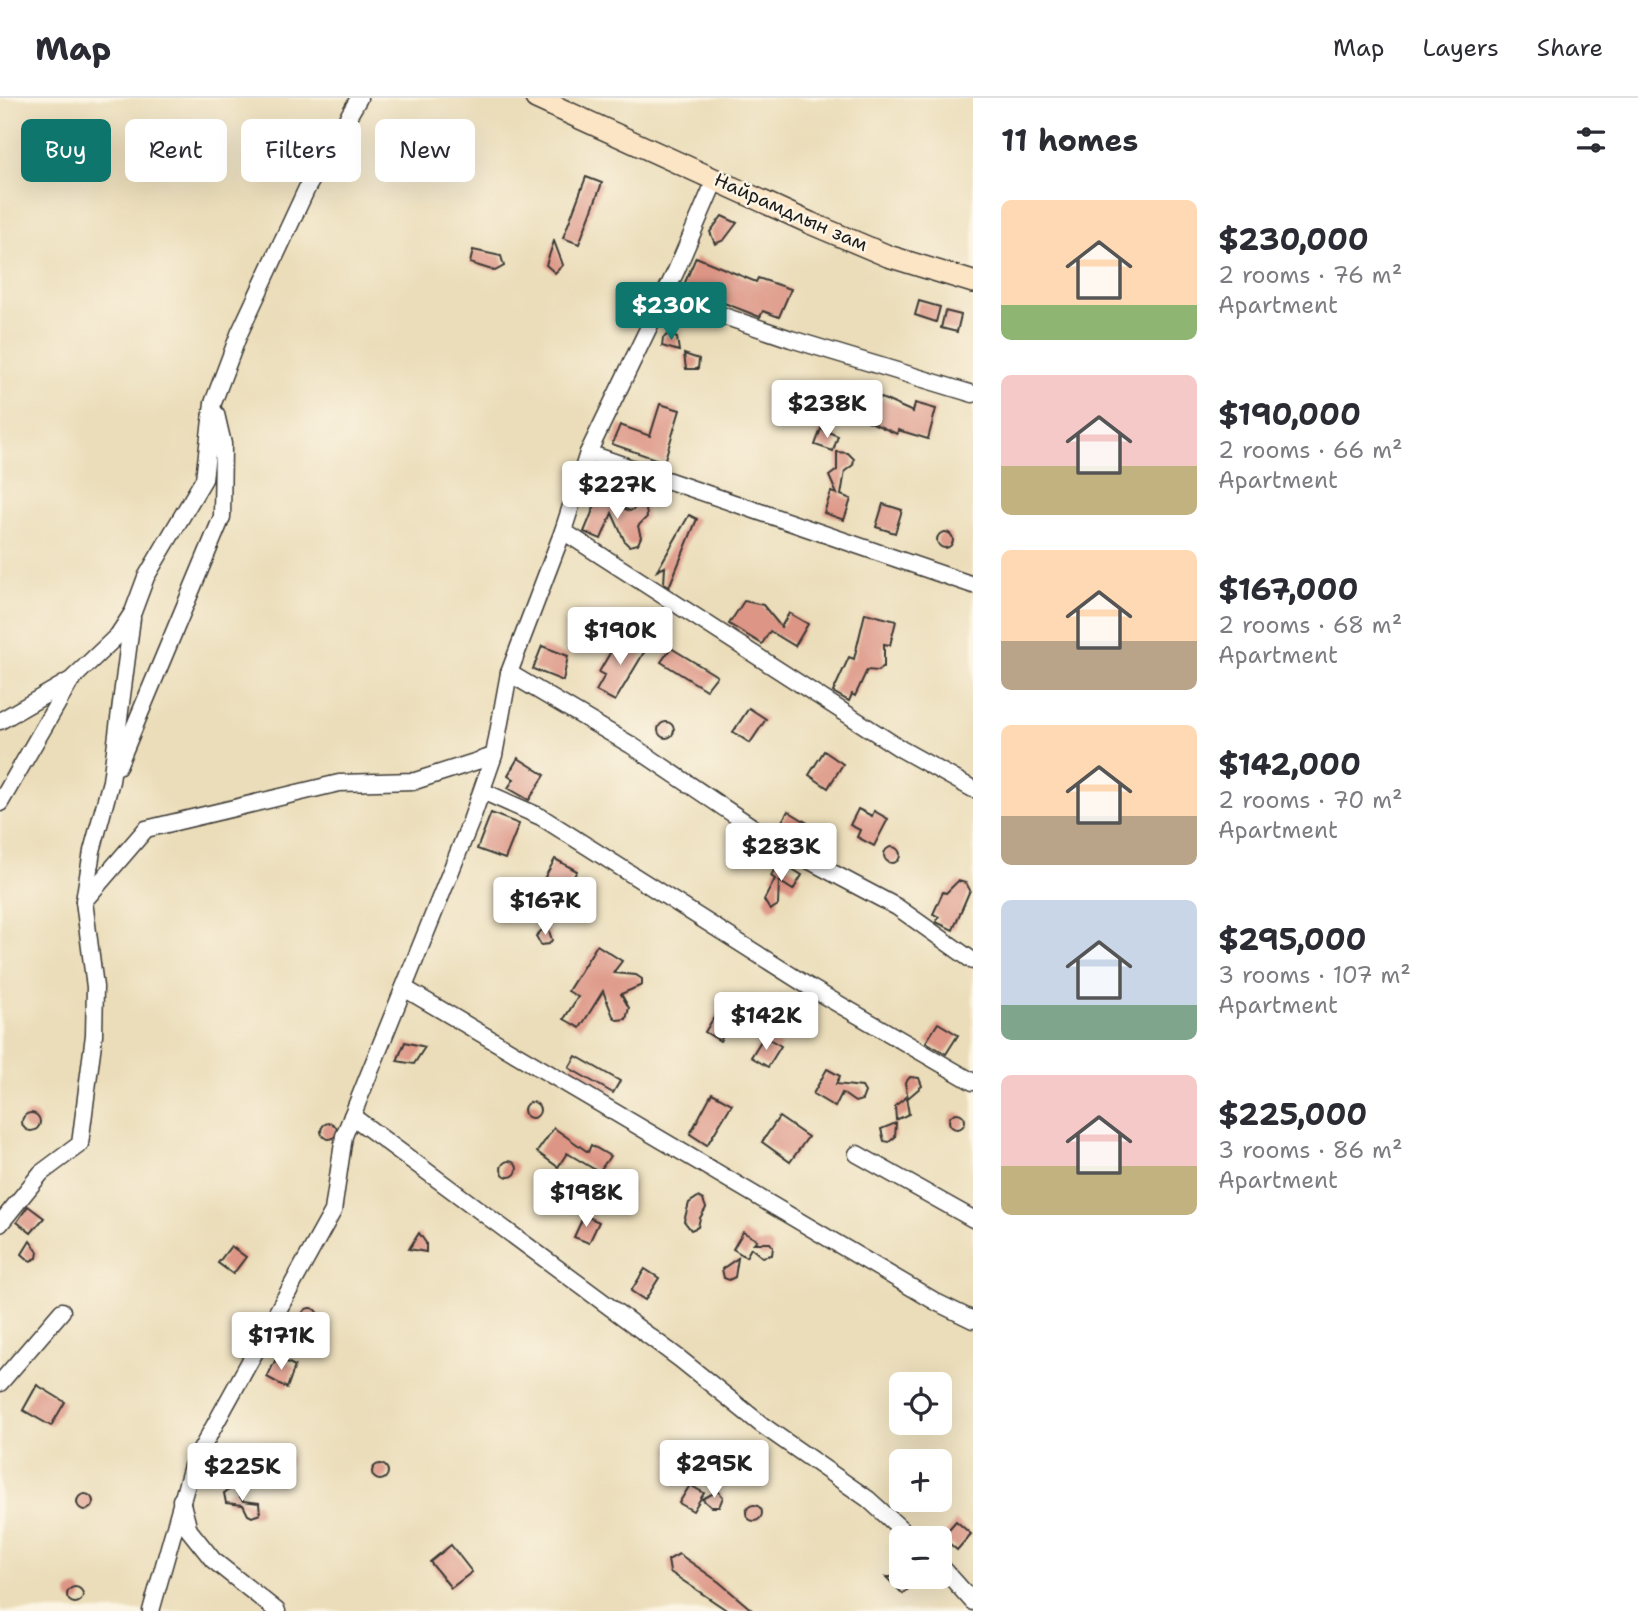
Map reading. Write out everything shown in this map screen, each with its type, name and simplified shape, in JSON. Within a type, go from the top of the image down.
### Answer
[{"type":"main road","name":"Найрамдлын зам","points":[[536,98],[888,256],[973,282]]},
{"type":"street","points":[[0,722],[72,680],[118,635],[133,612],[146,577],[204,479],[213,403],[239,334],[280,242],[359,98]]},
{"type":"street","points":[[151,1611],[180,1497],[204,1444],[333,1211],[344,1136],[482,791],[493,756],[509,673],[563,531],[588,453],[716,178]]},
{"type":"street","points":[[662,295],[791,339],[973,394]]},
{"type":"street","points":[[0,1224],[41,1173],[80,1144],[94,1035],[95,988],[84,901],[92,851],[111,781],[222,517],[223,444],[213,403]]},
{"type":"street","points":[[588,453],[973,584]]},
{"type":"street","points":[[563,531],[901,749],[973,789]]},
{"type":"street","points":[[111,781],[133,612]]},
{"type":"street","points":[[509,673],[631,745],[776,843],[897,906],[973,961]]},
{"type":"street","points":[[0,803],[72,680]]},
{"type":"street","points":[[84,901],[145,829],[339,783],[415,781],[493,756]]},
{"type":"street","points":[[482,791],[541,817],[811,988],[973,1082]]},
{"type":"street","points":[[404,988],[938,1303],[973,1320]]},
{"type":"street","points":[[352,1116],[680,1359],[762,1425],[869,1499],[898,1526]]},
{"type":"street","points":[[857,1154],[973,1219]]},
{"type":"street","points":[[0,1383],[62,1311]]},
{"type":"street","points":[[180,1497],[189,1530],[214,1560],[277,1611]]},
{"type":"street","points":[[952,1578],[973,1602]]},
{"type":"building","points":[[586,177],[602,183],[579,244],[563,238]]},
{"type":"building","points":[[722,216],[737,223],[724,240],[715,244],[710,232]]},
{"type":"building","points":[[554,241],[563,265],[555,273],[546,265]]},
{"type":"building","points":[[473,250],[501,256],[504,266],[495,271],[470,263]]},
{"type":"building","points":[[696,257],[756,282],[758,278],[791,289],[779,317],[763,311],[760,317],[683,287]]},
{"type":"building","points":[[919,301],[940,307],[936,322],[915,315]]},
{"type":"building","points":[[945,311],[961,315],[957,332],[941,328]]},
{"type":"building","points":[[669,334],[677,338],[679,351],[662,346],[663,338]]},
{"type":"building","points":[[684,354],[699,359],[698,369],[686,369]]},
{"type":"building","points":[[879,397],[913,412],[915,403],[936,409],[928,439],[898,430],[897,434],[868,421]]},
{"type":"building","points":[[660,404],[680,410],[664,462],[612,444],[620,425],[650,436]]},
{"type":"building","points":[[821,429],[838,436],[833,451],[815,445]]},
{"type":"building","points":[[837,452],[848,453],[854,459],[853,465],[845,471],[841,495],[851,499],[844,520],[824,513],[831,492],[837,494],[829,476],[837,470]]},
{"type":"building","points":[[598,498],[630,511],[639,506],[646,509],[647,517],[638,526],[641,537],[638,544],[629,546],[625,542],[612,513],[601,539],[584,532]]},
{"type":"building","points":[[883,504],[902,510],[895,533],[876,527]]},
{"type":"building","points":[[689,515],[697,519],[669,587],[664,584],[665,567],[657,571]]},
{"type":"building","points":[[942,532],[948,532],[953,540],[951,546],[942,548],[937,543],[937,537]]},
{"type":"building","points":[[744,601],[763,605],[781,627],[789,613],[808,624],[795,646],[770,631],[762,644],[729,624]]},
{"type":"building","points":[[865,613],[896,621],[890,645],[884,644],[884,666],[878,671],[867,670],[855,696],[852,694],[849,701],[833,692],[849,657],[854,659]]},
{"type":"building","points":[[621,634],[646,649],[615,701],[596,691],[605,675],[599,672]]},
{"type":"building","points":[[542,646],[568,656],[563,681],[533,669]]},
{"type":"building","points":[[671,648],[717,676],[706,690],[661,662]]},
{"type":"building","points":[[749,708],[766,719],[750,743],[733,732]]},
{"type":"building","points":[[663,722],[669,722],[674,730],[672,736],[663,738],[658,733],[658,727]]},
{"type":"building","points":[[824,751],[843,764],[828,788],[809,775]]},
{"type":"building","points":[[518,758],[545,775],[529,800],[508,788],[514,779],[508,775]]},
{"type":"building","points":[[858,809],[872,816],[874,811],[888,819],[874,846],[857,837],[860,830],[850,825]]},
{"type":"building","points":[[788,811],[819,830],[811,844],[780,825]]},
{"type":"building","points":[[491,813],[519,824],[505,859],[477,849]]},
{"type":"building","points":[[889,847],[895,847],[900,855],[898,861],[889,863],[884,858],[884,852]]},
{"type":"building","points":[[555,859],[577,871],[559,902],[560,912],[545,926],[540,924],[550,892],[540,886]]},
{"type":"building","points":[[779,861],[802,875],[793,890],[779,881],[778,905],[770,910],[764,900],[775,879],[771,876]]},
{"type":"building","points":[[958,881],[966,883],[970,890],[953,930],[936,922],[939,917],[933,914],[943,892],[946,893]]},
{"type":"building","points":[[506,905],[512,907],[512,919],[506,921],[500,919],[498,913],[500,907]]},
{"type":"building","points":[[547,925],[552,940],[549,944],[541,945],[536,936]]},
{"type":"building","points":[[597,945],[622,961],[613,973],[636,975],[642,979],[642,985],[621,994],[629,1008],[626,1019],[617,1020],[613,1016],[603,991],[580,1028],[564,1019],[578,997],[568,991]]},
{"type":"building","points":[[721,1006],[736,1015],[720,1041],[705,1032]]},
{"type":"building","points":[[938,1023],[958,1035],[946,1054],[926,1042]]},
{"type":"building","points":[[764,1036],[781,1046],[768,1067],[751,1057]]},
{"type":"building","points":[[405,1042],[425,1047],[414,1064],[397,1061]]},
{"type":"building","points":[[576,1056],[620,1081],[613,1093],[569,1068]]},
{"type":"building","points":[[827,1069],[840,1076],[836,1084],[862,1087],[865,1092],[862,1100],[855,1102],[842,1093],[835,1107],[813,1094]]},
{"type":"building","points":[[910,1077],[919,1078],[922,1086],[908,1098],[905,1083]]},
{"type":"building","points":[[712,1093],[732,1104],[707,1145],[690,1134]]},
{"type":"building","points":[[906,1097],[909,1114],[896,1120],[895,1106]]},
{"type":"building","points":[[529,1102],[535,1102],[540,1110],[538,1116],[529,1118],[524,1113],[524,1107]]},
{"type":"building","points":[[27,1113],[35,1113],[40,1122],[38,1129],[27,1131],[22,1126],[22,1118]]},
{"type":"building","points":[[954,1113],[960,1113],[965,1121],[963,1127],[954,1129],[949,1124],[949,1118]]},
{"type":"building","points":[[779,1117],[808,1137],[790,1162],[762,1142]]},
{"type":"building","points":[[329,1123],[337,1131],[329,1139],[321,1131]]},
{"type":"building","points":[[896,1123],[895,1137],[889,1142],[884,1141],[881,1129]]},
{"type":"building","points":[[554,1128],[588,1152],[591,1145],[610,1156],[599,1172],[567,1153],[558,1167],[537,1152]]},
{"type":"building","points":[[506,1161],[512,1161],[517,1169],[515,1175],[506,1177],[501,1172],[501,1166]]},
{"type":"building","points":[[621,1181],[627,1181],[632,1189],[630,1195],[621,1197],[616,1192],[616,1186]]},
{"type":"building","points":[[698,1197],[703,1200],[706,1208],[698,1227],[691,1230],[684,1221],[689,1203]]},
{"type":"building","points":[[28,1206],[44,1218],[31,1233],[17,1222]]},
{"type":"building","points":[[584,1215],[599,1222],[589,1243],[574,1237]]},
{"type":"building","points":[[743,1232],[757,1240],[754,1243],[770,1243],[773,1247],[772,1255],[762,1257],[751,1248],[746,1257],[733,1249]]},
{"type":"building","points":[[419,1233],[426,1243],[426,1252],[409,1249]]},
{"type":"building","points":[[30,1241],[38,1252],[37,1258],[30,1261],[22,1254]]},
{"type":"building","points":[[231,1246],[246,1257],[233,1274],[218,1263]]},
{"type":"building","points":[[738,1258],[735,1277],[729,1280],[724,1278],[722,1269]]},
{"type":"building","points":[[645,1269],[659,1278],[645,1300],[631,1291]]},
{"type":"building","points":[[307,1308],[313,1308],[318,1316],[316,1322],[307,1324],[302,1319],[302,1313]]},
{"type":"building","points":[[277,1357],[295,1366],[287,1388],[267,1377]]},
{"type":"building","points":[[37,1385],[65,1402],[51,1426],[23,1410]]},
{"type":"building","points":[[674,1441],[680,1441],[685,1449],[683,1455],[674,1457],[669,1452],[669,1446]]},
{"type":"building","points":[[280,1453],[286,1453],[291,1461],[289,1467],[280,1469],[275,1464],[275,1458]]},
{"type":"building","points":[[377,1464],[383,1464],[388,1472],[386,1478],[377,1480],[372,1475],[372,1469]]},
{"type":"building","points":[[690,1485],[704,1493],[693,1511],[679,1503]]},
{"type":"building","points":[[233,1488],[243,1501],[259,1503],[260,1514],[252,1517],[243,1505],[226,1503],[224,1493]]},
{"type":"building","points":[[718,1491],[723,1497],[719,1507],[711,1507],[702,1499]]},
{"type":"building","points":[[82,1494],[88,1494],[93,1502],[91,1508],[82,1510],[77,1505],[77,1499]]},
{"type":"building","points":[[751,1505],[757,1505],[762,1513],[760,1519],[751,1521],[746,1516],[746,1510]]},
{"type":"building","points":[[956,1521],[971,1534],[957,1550],[952,1546],[952,1526]]},
{"type":"building","points":[[451,1545],[472,1572],[451,1588],[430,1562]]},
{"type":"building","points":[[679,1554],[719,1582],[753,1611],[728,1611],[670,1572],[668,1560]]},
{"type":"building","points":[[72,1587],[78,1587],[83,1595],[81,1601],[72,1603],[67,1598],[67,1592]]}]
